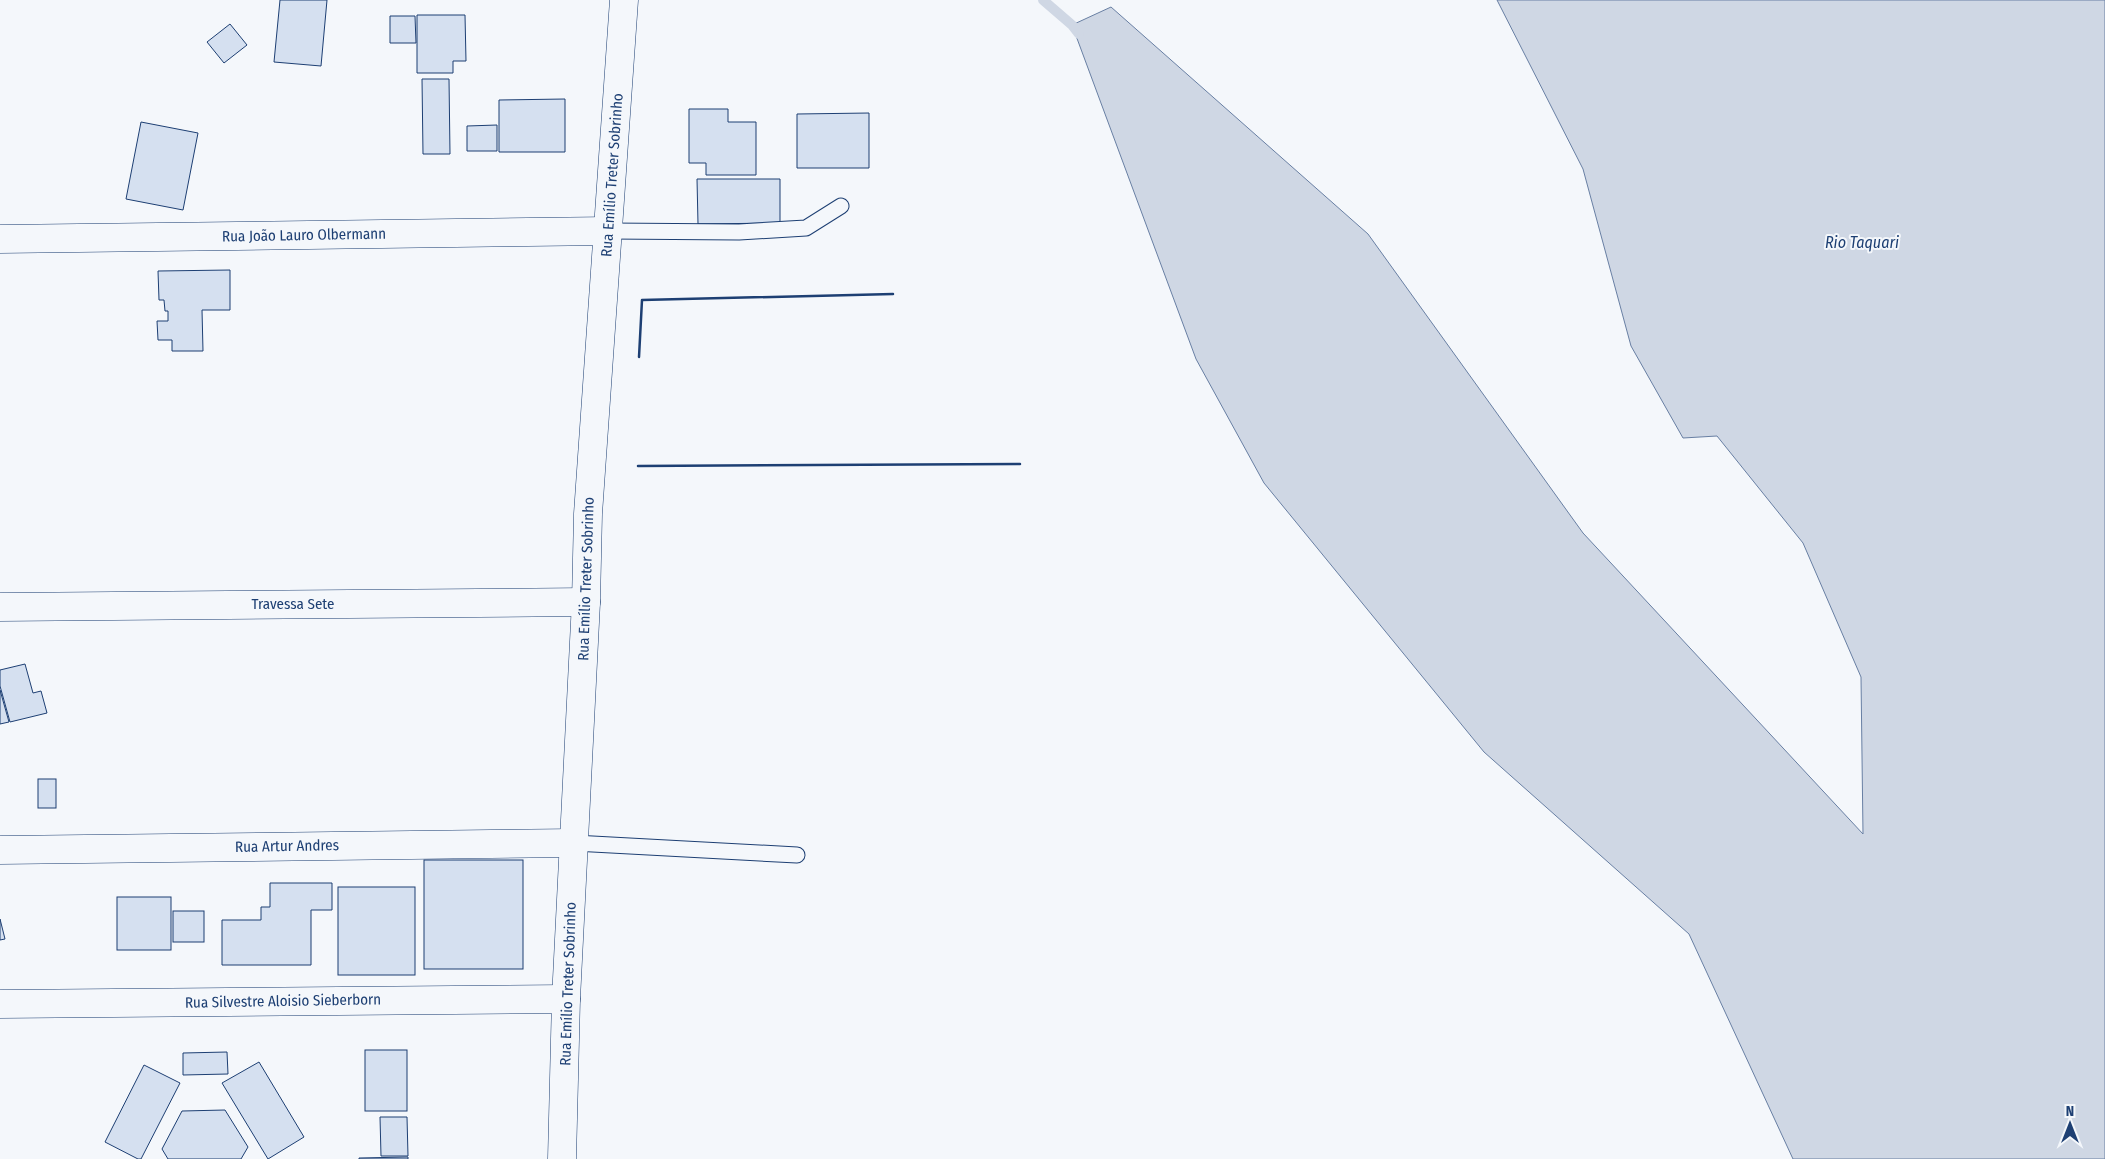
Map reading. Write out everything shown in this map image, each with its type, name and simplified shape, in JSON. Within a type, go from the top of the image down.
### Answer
[{"type":"street","name":"Rua Emílio Treter Sobrinho","points":[[562,1159],[566,999],[586,602],[588,514],[624,0]]},
{"type":"street","name":"Rua João Lauro Olbermann","points":[[0,239],[609,230]]},
{"type":"street","name":"Travessa Sete","points":[[0,606],[586,602]]},
{"type":"street","name":"Rua Artur Andres","points":[[0,850],[574,843]]},
{"type":"street","name":"Rua Silvestre Aloisio Sieberborn","points":[[0,1004],[566,999]]},
{"type":"lane","points":[[609,230],[739,232],[806,228],[841,206]]},
{"type":"lane","points":[[574,843],[797,855]]},
{"type":"water","name":"Rio Taquari","points":[[1497,0],[2105,0],[2105,1159],[1793,1159],[1689,934],[1484,752],[1264,483],[1196,359],[1072,25],[1111,7],[1368,234],[1583,533],[1863,834],[1861,677],[1803,543],[1717,436],[1683,438],[1631,346],[1583,169]]},
{"type":"building","points":[[280,0],[327,0],[321,66],[274,62]]},
{"type":"building","points":[[417,15],[465,15],[466,61],[453,61],[453,73],[417,73]]},
{"type":"building","points":[[390,16],[415,16],[416,43],[390,43]]},
{"type":"building","points":[[230,24],[247,45],[224,63],[207,42]]},
{"type":"building","points":[[422,79],[449,79],[450,154],[423,154]]},
{"type":"building","points":[[565,99],[565,152],[499,152],[499,100]]},
{"type":"building","points":[[689,109],[728,109],[728,122],[756,122],[756,175],[706,175],[706,163],[689,163]]},
{"type":"building","points":[[869,113],[869,168],[797,168],[797,114]]},
{"type":"building","points":[[141,122],[198,133],[183,210],[126,199]]},
{"type":"building","points":[[497,125],[497,151],[467,151],[467,126]]},
{"type":"building","points":[[697,179],[780,179],[780,223],[698,224]]},
{"type":"building","points":[[230,270],[230,310],[202,310],[203,351],[172,351],[172,340],[158,340],[157,321],[168,321],[168,311],[165,311],[164,300],[159,300],[158,271]]},
{"type":"building","points":[[25,664],[33,693],[41,691],[47,713],[10,722],[0,686],[0,670]]},
{"type":"building","points":[[0,690],[9,722],[0,724]]},
{"type":"building","points":[[38,779],[56,779],[56,808],[38,808]]},
{"type":"building","points":[[424,860],[523,860],[523,969],[424,969]]},
{"type":"building","points":[[270,883],[332,883],[332,910],[311,910],[311,965],[222,965],[222,920],[261,920],[261,907],[270,907]]},
{"type":"building","points":[[338,887],[415,887],[415,975],[338,975]]},
{"type":"building","points":[[117,897],[171,897],[171,950],[117,950]]},
{"type":"building","points":[[173,911],[204,911],[204,942],[173,942]]},
{"type":"building","points":[[0,919],[5,939],[0,940]]},
{"type":"building","points":[[365,1050],[407,1050],[407,1111],[365,1111]]},
{"type":"building","points":[[227,1052],[228,1074],[183,1075],[183,1053]]},
{"type":"building","points":[[259,1062],[304,1137],[268,1159],[222,1083]]},
{"type":"building","points":[[144,1065],[180,1083],[141,1159],[138,1159],[105,1142]]},
{"type":"building","points":[[225,1110],[248,1147],[241,1159],[168,1159],[162,1149],[182,1111]]},
{"type":"building","points":[[380,1117],[407,1117],[408,1156],[381,1156]]},
{"type":"building","points":[[408,1157],[408,1159],[359,1159],[359,1158]]},
{"type":"waterway","points":[[1043,0],[1072,25],[1079,34]]},
{"type":"wall","points":[[639,357],[642,300],[893,294]]},
{"type":"wall","points":[[638,466],[1020,464]]}]
